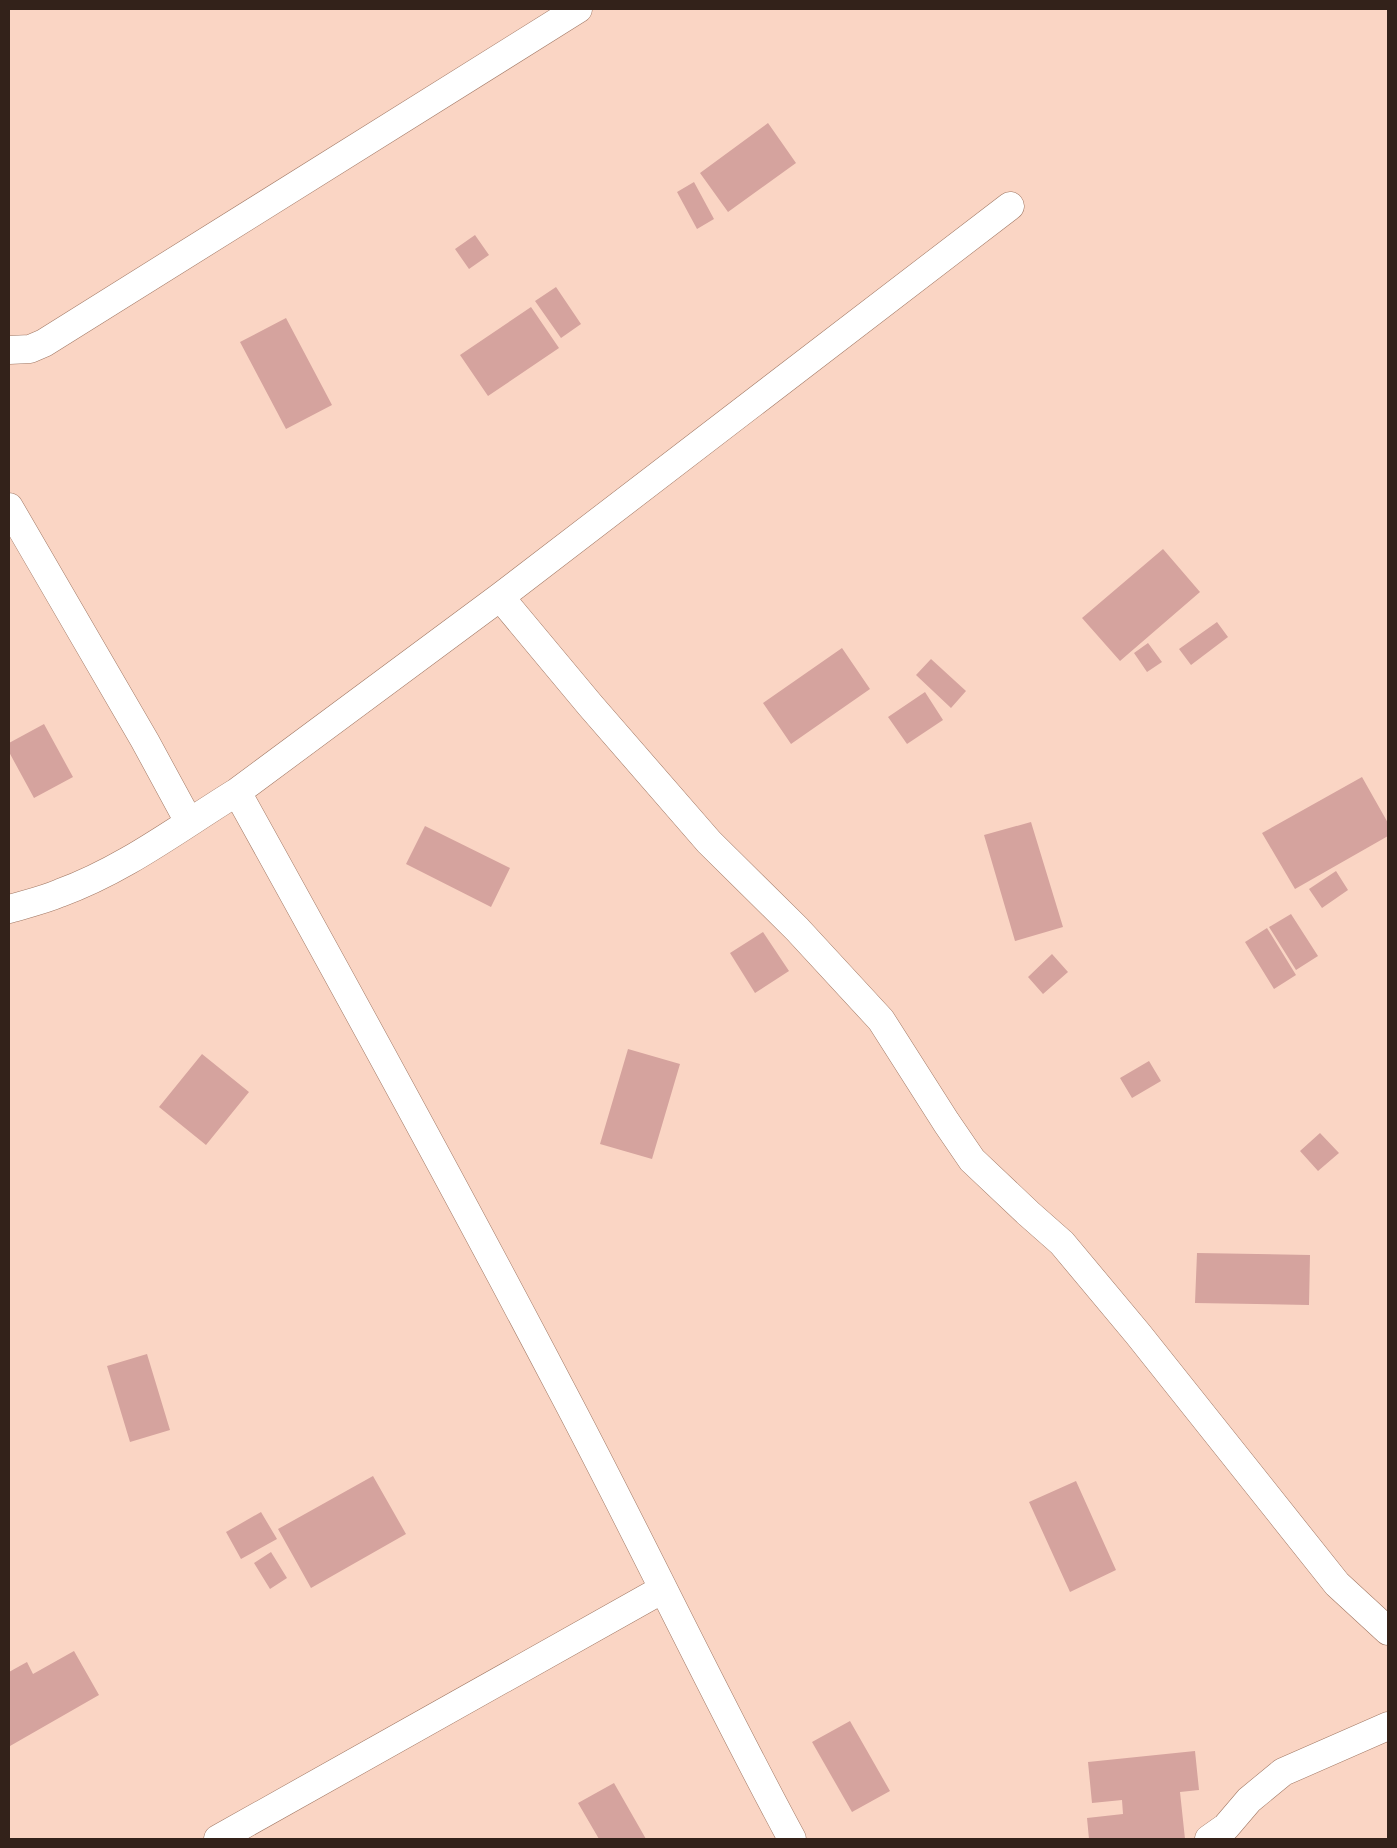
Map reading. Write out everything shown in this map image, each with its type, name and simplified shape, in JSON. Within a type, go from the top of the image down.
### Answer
[{"type":"street","points":[[9,350],[30,349],[44,342],[578,9]]},
{"type":"street","points":[[9,908],[60,894],[106,872],[237,792],[500,597],[1010,206]]},
{"type":"street","points":[[9,506],[145,741],[189,822]]},
{"type":"street","points":[[500,597],[590,705],[709,842],[797,929],[881,1020],[972,1160],[1062,1243],[1144,1342],[1337,1584],[1388,1631]]},
{"type":"street","points":[[237,792],[562,1390],[792,1839]]},
{"type":"street","points":[[218,1839],[663,1589]]},
{"type":"street","points":[[1209,1839],[1226,1826],[1249,1800],[1284,1772],[1388,1726]]},
{"type":"building","points":[[768,123],[796,163],[728,212],[700,173]]},
{"type":"building","points":[[694,182],[714,219],[697,229],[677,192]]},
{"type":"building","points":[[475,235],[489,255],[469,269],[455,249]]},
{"type":"building","points":[[556,287],[581,324],[561,338],[535,301]]},
{"type":"building","points":[[531,307],[559,348],[488,396],[460,355]]},
{"type":"building","points":[[286,318],[332,405],[286,429],[240,342]]},
{"type":"building","points":[[1163,549],[1200,592],[1120,661],[1082,618]]},
{"type":"building","points":[[1217,622],[1228,637],[1191,665],[1179,649]]},
{"type":"building","points":[[1148,643],[1162,662],[1147,672],[1134,653]]},
{"type":"building","points":[[842,648],[870,689],[791,744],[763,703]]},
{"type":"building","points":[[931,659],[966,691],[951,708],[916,675]]},
{"type":"building","points":[[925,692],[943,720],[907,744],[888,717]]},
{"type":"building","points":[[44,724],[73,777],[34,798],[9,752],[9,743]]},
{"type":"building","points":[[1362,777],[1388,823],[1388,836],[1295,889],[1262,833]]},
{"type":"building","points":[[1031,822],[1063,927],[1015,941],[984,835]]},
{"type":"building","points":[[425,826],[510,868],[491,907],[406,864]]},
{"type":"building","points":[[1336,871],[1348,890],[1322,908],[1309,889]]},
{"type":"building","points":[[1291,914],[1318,956],[1296,970],[1269,927]]},
{"type":"building","points":[[1267,928],[1296,975],[1274,989],[1245,942]]},
{"type":"building","points":[[763,932],[789,971],[755,993],[730,953]]},
{"type":"building","points":[[1052,954],[1068,972],[1043,994],[1028,977]]},
{"type":"building","points":[[628,1049],[680,1064],[652,1159],[600,1144]]},
{"type":"building","points":[[202,1054],[249,1092],[206,1145],[159,1107]]},
{"type":"building","points":[[1149,1061],[1161,1081],[1132,1098],[1120,1078]]},
{"type":"building","points":[[1320,1133],[1339,1153],[1318,1171],[1300,1151]]},
{"type":"building","points":[[1197,1253],[1310,1255],[1309,1305],[1195,1303]]},
{"type":"building","points":[[147,1354],[170,1430],[130,1442],[107,1366]]},
{"type":"building","points":[[373,1476],[406,1534],[311,1588],[278,1529]]},
{"type":"building","points":[[1076,1481],[1116,1570],[1070,1592],[1029,1502]]},
{"type":"building","points":[[261,1512],[277,1539],[241,1559],[226,1532]]},
{"type":"building","points":[[271,1552],[287,1578],[270,1589],[254,1563]]},
{"type":"building","points":[[74,1651],[99,1695],[10,1746],[9,1672],[27,1662],[33,1674]]},
{"type":"building","points":[[850,1721],[890,1791],[852,1812],[812,1742]]},
{"type":"building","points":[[1195,1751],[1199,1790],[1180,1792],[1185,1839],[1089,1839],[1087,1818],[1123,1814],[1122,1800],[1092,1803],[1088,1762]]},
{"type":"building","points":[[614,1783],[646,1839],[599,1839],[578,1803]]}]
